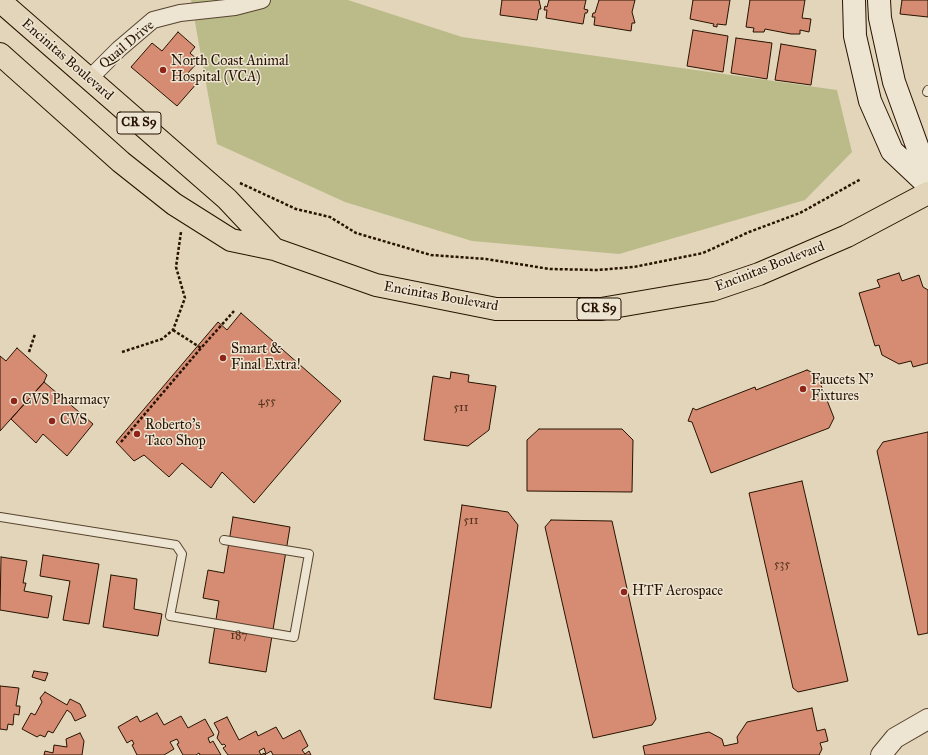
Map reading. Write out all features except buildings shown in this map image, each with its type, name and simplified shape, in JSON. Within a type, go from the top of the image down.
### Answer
[{"type":"main road","points":[[854,0],[855,36],[870,101],[892,151],[928,185]]},
{"type":"main road","points":[[880,0],[880,18],[894,82],[928,176]]},
{"type":"main road","name":"Encinitas Boulevard","points":[[0,1],[227,200],[274,249]]},
{"type":"main road","name":"Encinitas Boulevard","points":[[0,54],[121,162],[174,204],[231,240],[274,249],[376,285],[496,308],[601,309],[712,290],[759,274],[847,236],[928,193]]},
{"type":"street","name":"Quail Drive","points":[[89,79],[119,49],[153,20],[180,13],[235,7],[262,0]]},
{"type":"street","points":[[881,755],[894,738],[928,719]]},
{"type":"lane","points":[[0,517],[176,545],[182,554],[170,616],[294,637],[309,554],[224,540]]},
{"type":"path","points":[[237,182],[296,209],[330,218],[356,233],[431,255],[486,259],[550,269],[598,270],[634,267],[703,253],[749,232],[800,213],[861,179]]},
{"type":"path","points":[[122,352],[162,339],[173,330],[185,298],[176,267],[181,232]]},
{"type":"path","points":[[121,442],[234,311]]},
{"type":"path","points":[[173,330],[201,348]]},
{"type":"path","points":[[29,352],[35,334]]},
{"type":"green space","points":[[191,0],[348,0],[462,37],[837,90],[852,152],[805,200],[619,254],[472,241],[345,202],[217,144]]},
{"type":"place","name":"North Coast Animal Hospital (VCA)","points":[[163,70]]},
{"type":"place","name":"Smart & Final Extra!","points":[[223,358]]},
{"type":"place","name":"Faucets N' Fixtures","points":[[803,389]]},
{"type":"place","name":"CVS Pharmacy","points":[[14,401]]},
{"type":"place","name":"CVS","points":[[52,421]]},
{"type":"place","name":"Roberto's Taco Shop","points":[[137,434]]},
{"type":"place","name":"HTF Aerospace","points":[[624,592]]}]
